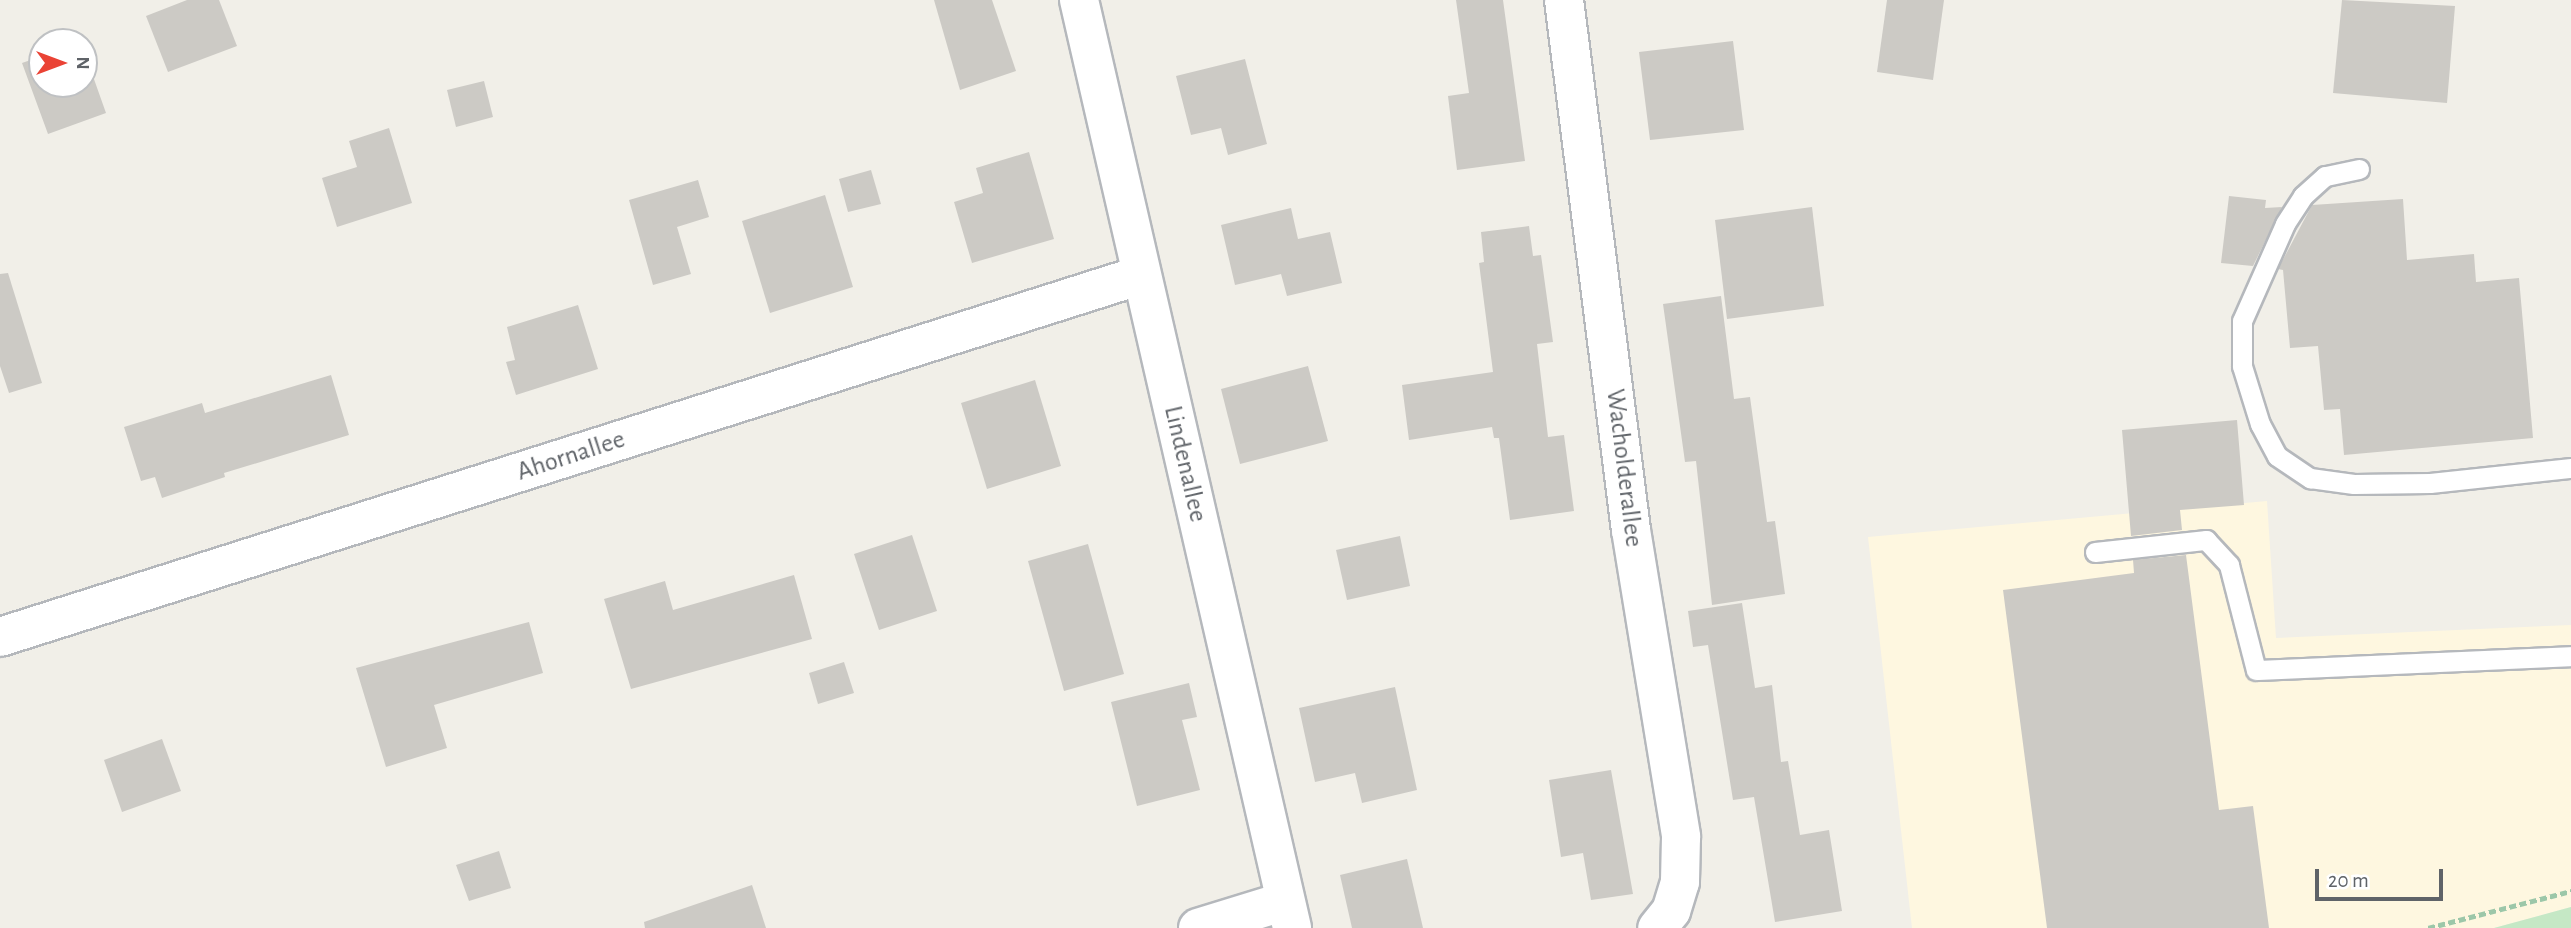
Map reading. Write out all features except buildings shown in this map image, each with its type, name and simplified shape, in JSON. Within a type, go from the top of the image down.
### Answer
[{"type":"street","name":"Lindenallee","points":[[1079,0],[1288,914]]},
{"type":"street","name":"Wacholderallee","points":[[1564,0],[1631,530],[1681,837],[1680,882],[1671,911],[1657,928]]},
{"type":"street","name":"Ahornallee","points":[[0,637],[1142,275]]},
{"type":"street","points":[[1198,928],[1288,914]]},
{"type":"lane","points":[[2359,169],[2326,176],[2303,196],[2285,224],[2242,321],[2242,366],[2260,424],[2277,456],[2310,478],[2354,484],[2430,484],[2571,468]]},
{"type":"lane","points":[[2095,552],[2206,540],[2229,565],[2256,670],[2571,656]]},
{"type":"path","points":[[2428,928],[2571,891]]},
{"type":"shaded area","points":[[2267,501],[2276,638],[2571,625],[2571,907],[2494,928],[1912,928],[1868,537]]},
{"type":"green space","points":[[2571,907],[2571,928],[2494,928]]}]
